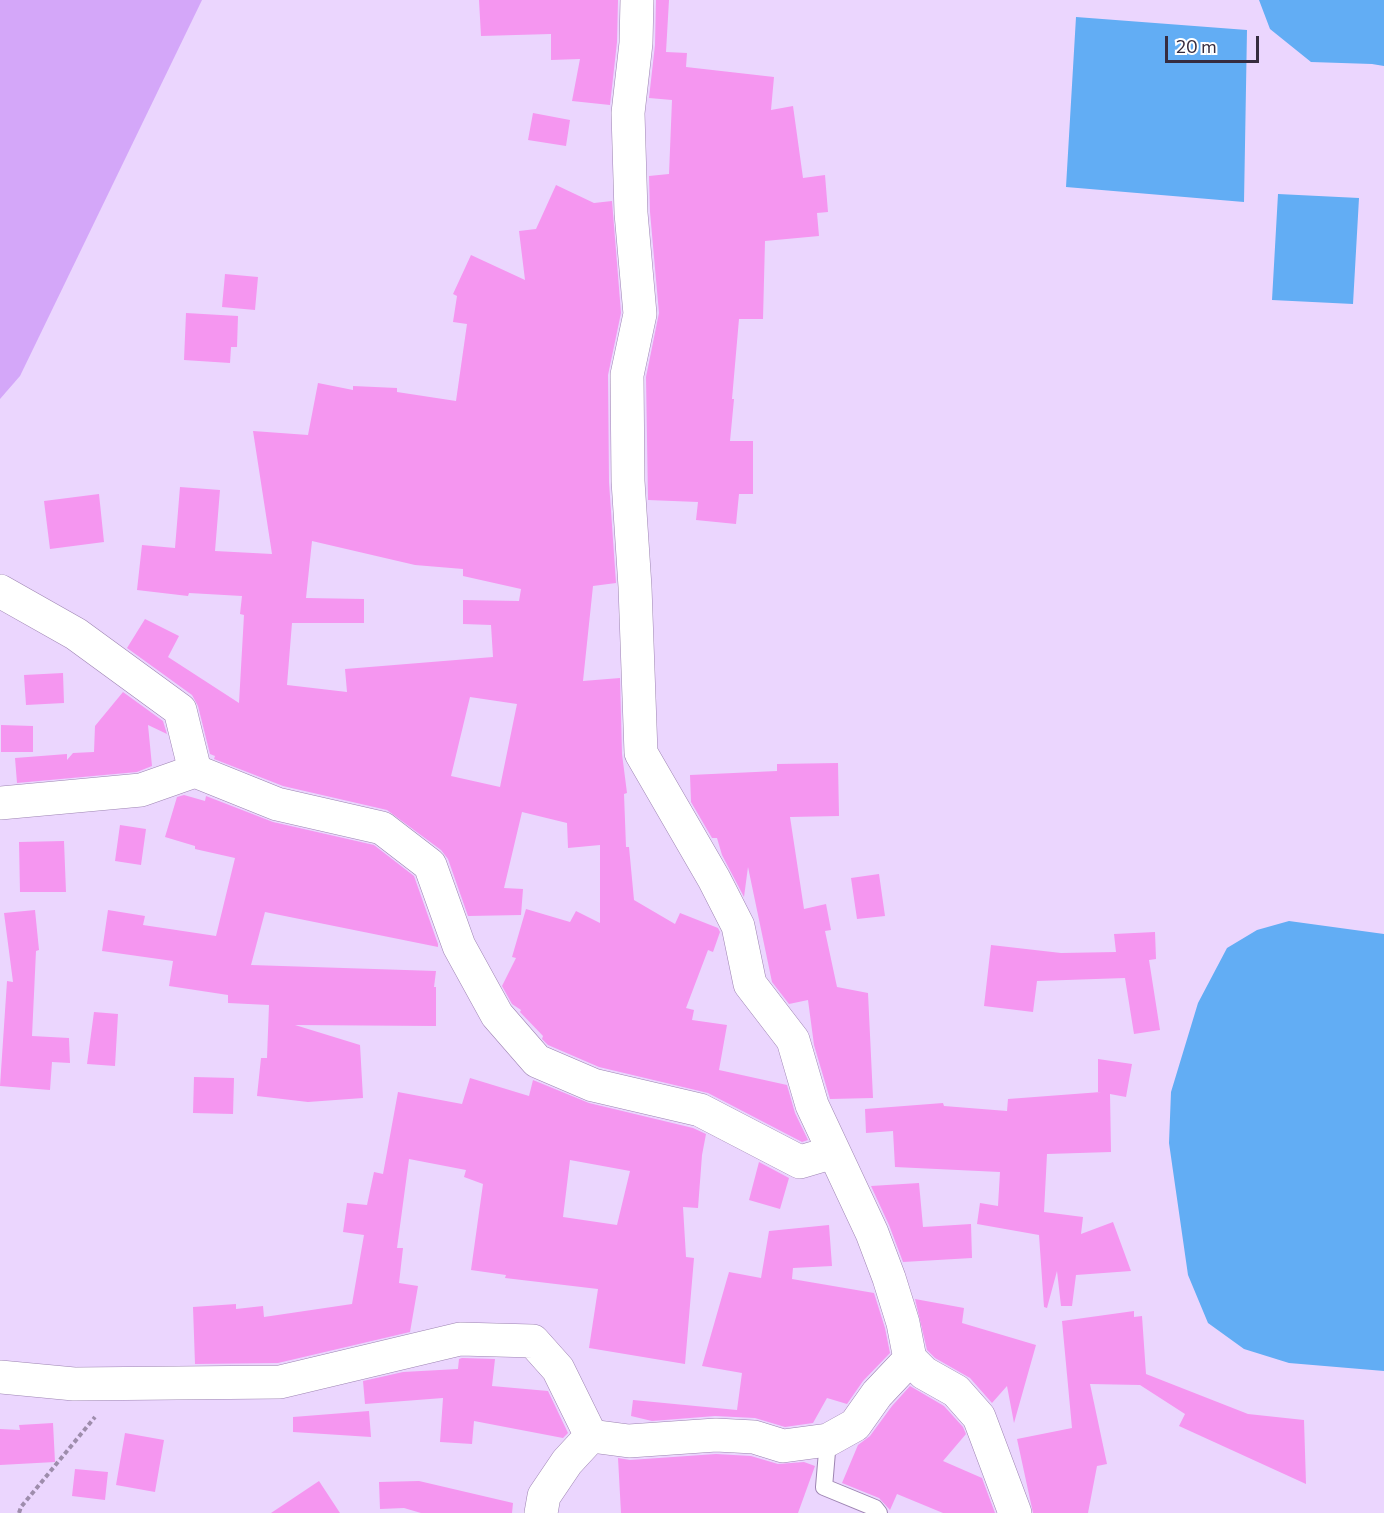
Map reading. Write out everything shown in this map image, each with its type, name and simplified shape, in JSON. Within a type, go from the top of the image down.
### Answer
[{"type":"street","points":[[637,0],[636,43],[628,113],[631,213],[640,314],[627,375],[628,481],[635,587],[641,753],[714,879],[738,926],[750,984],[793,1040],[812,1105],[872,1233],[889,1278],[903,1323],[910,1359],[924,1373],[956,1391],[979,1417],[1016,1513]]},
{"type":"street","points":[[0,591],[76,634],[180,710],[195,771]]},
{"type":"street","points":[[0,803],[141,790],[195,771],[277,804],[382,828],[430,865],[464,956],[497,1015],[537,1061],[593,1084],[700,1110],[800,1161],[834,1152]]},
{"type":"street","points":[[0,1377],[63,1383],[280,1382],[460,1339],[533,1341],[558,1370],[591,1436]]},
{"type":"street","points":[[591,1436],[629,1441],[716,1435],[754,1437],[783,1446],[828,1440],[855,1425],[877,1394],[910,1359]]},
{"type":"street","points":[[541,1513],[544,1496],[567,1462],[591,1436]]},
{"type":"lane","points":[[828,1440],[824,1487],[875,1508],[879,1513]]},
{"type":"path","points":[[19,1513],[21,1507],[123,1384]]},
{"type":"shaded area","points":[[0,0],[202,0],[20,376],[0,399]]},
{"type":"water","points":[[1259,0],[1384,0],[1384,66],[1311,62],[1270,29]]},
{"type":"water","points":[[1076,17],[1247,30],[1244,202],[1066,187]]},
{"type":"water","points":[[1278,194],[1359,198],[1353,304],[1272,300]]},
{"type":"water","points":[[1289,921],[1384,934],[1384,1371],[1289,1363],[1244,1349],[1208,1323],[1188,1275],[1169,1143],[1171,1092],[1198,1003],[1227,948],[1257,930]]},
{"type":"building","points":[[479,0],[618,0],[617,42],[610,105],[572,101],[580,59],[551,60],[551,34],[481,36]]},
{"type":"building","points":[[656,0],[669,0],[666,52],[687,53],[686,67],[774,77],[771,110],[793,106],[803,178],[825,175],[828,212],[817,213],[819,236],[765,241],[763,319],[739,319],[730,441],[753,441],[753,494],[739,494],[736,524],[696,520],[698,502],[648,500],[646,377],[659,313],[649,176],[669,174],[672,100],[649,98],[655,45]]},
{"type":"building","points":[[533,113],[570,120],[566,146],[528,140]]},
{"type":"building","points":[[556,185],[594,203],[612,201],[621,313],[608,375],[609,482],[616,583],[593,586],[583,681],[620,678],[622,754],[627,793],[624,794],[626,847],[629,847],[634,900],[675,924],[680,913],[718,928],[720,932],[713,952],[708,950],[686,1008],[694,1010],[692,1020],[727,1025],[719,1070],[787,1085],[795,1113],[808,1140],[802,1142],[708,1093],[599,1067],[548,1045],[542,1039],[543,1036],[520,1012],[521,1010],[512,1004],[502,986],[516,958],[512,957],[526,909],[570,922],[576,911],[600,923],[600,845],[568,848],[567,823],[522,812],[504,888],[523,889],[521,915],[468,916],[448,859],[441,850],[387,810],[283,786],[214,759],[215,756],[210,754],[198,706],[192,695],[127,648],[145,619],[179,636],[168,657],[239,703],[244,615],[240,614],[242,596],[189,593],[188,596],[137,590],[142,545],[175,548],[180,487],[220,490],[215,551],[272,554],[253,431],[308,435],[318,383],[353,390],[353,386],[397,388],[397,392],[456,401],[467,324],[453,322],[457,296],[453,294],[471,255],[525,280],[519,231],[536,229]],"holes":[[[312,541],[415,565],[463,569],[463,576],[521,589],[519,601],[463,600],[463,624],[491,625],[493,657],[345,669],[347,692],[287,685],[292,623],[364,623],[364,599],[306,598]],[[470,697],[517,704],[500,787],[451,776]]]},
{"type":"building","points":[[225,274],[258,277],[255,310],[222,307]]},
{"type":"building","points":[[186,313],[238,316],[237,347],[231,347],[230,363],[184,360]]},
{"type":"building","points":[[99,494],[104,542],[50,549],[44,501]]},
{"type":"building","points":[[63,673],[64,703],[26,705],[24,675]]},
{"type":"building","points":[[123,692],[163,721],[167,734],[148,725],[152,766],[137,772],[17,783],[15,758],[67,754],[67,760],[73,753],[94,752],[95,726]]},
{"type":"building","points":[[1,725],[33,726],[33,752],[1,752]]},
{"type":"building","points":[[838,763],[839,816],[790,817],[804,909],[826,904],[831,930],[825,931],[837,987],[868,993],[873,1098],[830,1099],[814,1045],[808,1000],[789,1004],[772,982],[748,867],[744,897],[722,855],[717,838],[712,838],[691,802],[690,775],[777,771],[777,764]]},
{"type":"building","points":[[184,795],[205,801],[206,796],[273,822],[374,845],[414,876],[438,947],[265,912],[251,965],[436,971],[434,987],[436,987],[436,1026],[295,1025],[360,1045],[363,1098],[308,1102],[257,1096],[261,1058],[267,1058],[269,1005],[228,1003],[228,995],[169,986],[173,961],[102,951],[108,910],[145,916],[143,925],[216,936],[235,858],[195,849],[195,846],[165,837],[177,797]]},
{"type":"building","points":[[120,825],[146,829],[141,865],[115,861]]},
{"type":"building","points":[[64,841],[66,892],[20,892],[19,842]]},
{"type":"building","points":[[879,874],[885,916],[857,919],[851,878]]},
{"type":"building","points":[[35,910],[39,950],[36,951],[32,1036],[69,1038],[70,1063],[52,1062],[50,1090],[0,1086],[7,981],[13,982],[4,913]]},
{"type":"building","points":[[1155,932],[1156,959],[1149,960],[1160,1030],[1134,1034],[1125,978],[1037,981],[1033,1012],[984,1006],[991,945],[1061,953],[1116,952],[1114,934]]},
{"type":"building","points":[[94,1012],[118,1014],[115,1066],[87,1064]]},
{"type":"building","points":[[1098,1059],[1132,1064],[1126,1097],[1110,1094],[1111,1152],[1047,1154],[1044,1212],[1083,1217],[1081,1234],[1113,1222],[1131,1271],[1076,1275],[1072,1306],[1061,1306],[1057,1271],[1047,1308],[1044,1307],[1039,1235],[977,1224],[980,1203],[998,1206],[1000,1172],[895,1167],[893,1131],[866,1133],[865,1109],[943,1103],[944,1106],[1007,1111],[1008,1099],[1101,1092],[1098,1092]]},
{"type":"building","points":[[194,1077],[234,1078],[233,1114],[193,1113]]},
{"type":"building","points":[[470,1078],[529,1096],[533,1080],[589,1103],[693,1128],[706,1134],[698,1208],[683,1207],[686,1257],[694,1258],[685,1364],[589,1348],[598,1289],[505,1278],[506,1275],[471,1270],[483,1184],[464,1177],[466,1170],[409,1159],[397,1248],[403,1248],[399,1283],[418,1286],[410,1332],[278,1363],[195,1364],[193,1307],[236,1304],[236,1309],[263,1306],[264,1317],[352,1304],[364,1235],[343,1232],[347,1203],[367,1205],[374,1172],[383,1174],[398,1092],[462,1104]],"holes":[[[570,1160],[630,1171],[617,1225],[563,1217]]]},
{"type":"building","points":[[759,1162],[789,1178],[780,1209],[749,1200]]},
{"type":"building","points":[[919,1183],[923,1227],[971,1224],[972,1258],[903,1262],[871,1186]]},
{"type":"building","points":[[829,1225],[832,1266],[793,1268],[792,1279],[874,1293],[890,1353],[863,1381],[847,1404],[827,1398],[813,1423],[785,1427],[755,1418],[715,1416],[652,1421],[631,1416],[633,1400],[737,1410],[742,1373],[702,1366],[729,1272],[761,1278],[769,1231]]},
{"type":"building","points":[[915,1299],[964,1308],[962,1323],[1036,1345],[1014,1423],[1007,1386],[992,1403],[970,1378],[935,1358],[927,1350]]},
{"type":"building","points":[[1134,1311],[1134,1317],[1142,1316],[1146,1374],[1248,1414],[1304,1420],[1306,1484],[1179,1426],[1185,1414],[1140,1385],[1090,1384],[1107,1464],[1097,1466],[1088,1513],[1033,1513],[1017,1439],[1072,1428],[1062,1321]]},
{"type":"building","points":[[459,1359],[495,1359],[492,1386],[548,1391],[568,1433],[563,1438],[474,1421],[472,1444],[440,1442],[443,1398],[365,1404],[363,1381],[403,1372],[458,1369]]},
{"type":"building","points":[[910,1386],[944,1406],[963,1427],[966,1434],[943,1461],[982,1478],[995,1513],[943,1513],[897,1494],[890,1510],[879,1498],[842,1483],[858,1445],[870,1436]]},
{"type":"building","points":[[369,1411],[371,1437],[293,1432],[293,1417]]},
{"type":"building","points":[[53,1423],[55,1462],[0,1465],[0,1429],[20,1430],[19,1425]]},
{"type":"building","points":[[125,1433],[164,1440],[155,1492],[116,1485]]},
{"type":"building","points":[[716,1454],[751,1456],[778,1464],[804,1462],[815,1466],[798,1513],[621,1513],[618,1458],[630,1460]]},
{"type":"building","points":[[75,1469],[108,1472],[105,1500],[72,1496]]},
{"type":"building","points":[[319,1481],[340,1513],[271,1513]]},
{"type":"building","points":[[419,1481],[513,1503],[512,1513],[421,1513],[404,1508],[380,1509],[379,1482]]}]
